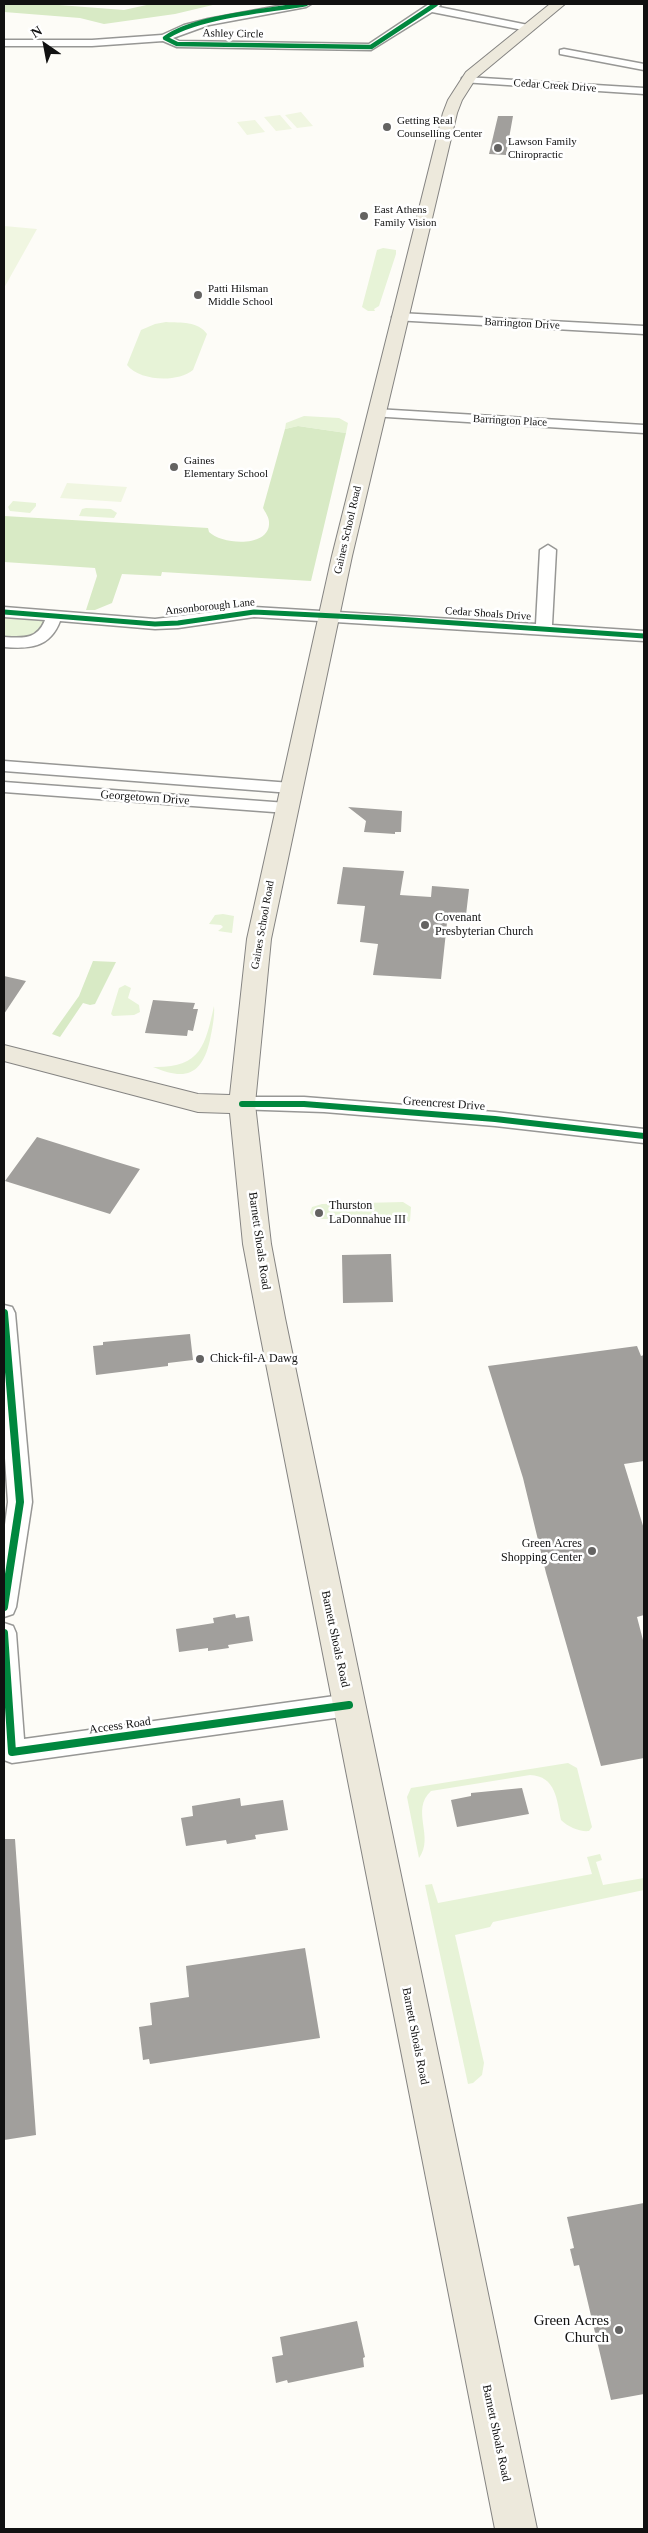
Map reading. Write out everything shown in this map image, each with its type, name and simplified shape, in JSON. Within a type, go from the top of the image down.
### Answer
[{"type":"main road","name":"Gaines School Road","points":[[242,1104],[248,1030],[259,939],[376,413],[450,113],[466,80],[558,4]]},
{"type":"main road","points":[[4,1053],[198,1103],[242,1104]]},
{"type":"main road","name":"Barnett Shoals Road","points":[[242,1104],[257,1244],[516,2529]]},
{"type":"street","name":"Ashley Circle","points":[[165,38],[170,32],[210,22],[306,4]]},
{"type":"street","name":"Ashley Circle","points":[[4,43],[92,43],[165,38],[176,44],[371,47],[434,5],[530,26]]},
{"type":"street","points":[[564,52],[644,67]]},
{"type":"street","name":"Cedar Creek Drive","points":[[466,80],[644,91]]},
{"type":"street","name":"Barrington Drive","points":[[399,317],[644,330]]},
{"type":"street","name":"Barrington Place","points":[[376,413],[644,429]]},
{"type":"street","points":[[544,629],[548,550]]},
{"type":"street","name":"Ansonborough Lane","points":[[4,612],[155,624],[178,623],[254,612],[330,615]]},
{"type":"street","name":"Cedar Shoals Drive","points":[[330,615],[644,636]]},
{"type":"street","points":[[4,642],[28,642],[41,639],[49,631],[54,616]]},
{"type":"street","name":"Georgetown Drive","points":[[4,766],[127,775],[289,798]]},
{"type":"street","name":"Georgetown Drive","points":[[4,787],[289,798]]},
{"type":"street","name":"Greencrest Drive","points":[[242,1104],[272,1102],[450,1116],[580,1127],[644,1136]]},
{"type":"street","points":[[4,1313],[20,1502],[4,1607]]},
{"type":"street","name":"Access Road","points":[[4,1633],[12,1752],[349,1705]]},
{"type":"green space","points":[[4,4],[46,4],[124,10],[151,4],[217,4],[175,14],[104,24],[80,18],[4,12]]},
{"type":"green space","points":[[301,112],[313,126],[297,128],[285,115]]},
{"type":"green space","points":[[280,115],[292,129],[276,131],[264,117]]},
{"type":"green space","points":[[255,120],[265,132],[247,135],[237,122]]},
{"type":"green space","points":[[4,226],[37,229],[4,288]]},
{"type":"green space","points":[[383,248],[396,250],[396,254],[379,306],[374,309],[375,311],[368,311],[362,307],[377,250]]},
{"type":"green space","points":[[166,322],[194,325],[207,334],[193,370],[178,377],[159,378],[149,377],[133,370],[127,365],[141,330]]},
{"type":"green space","points":[[304,416],[339,418],[348,423],[346,433],[298,426],[285,429],[286,423]]},
{"type":"green space","points":[[298,426],[346,433],[311,581],[162,572],[161,576],[122,574],[112,603],[95,610],[86,610],[97,576],[95,568],[4,562],[4,516],[208,528],[209,532],[224,540],[245,542],[254,540],[268,530],[268,516],[263,508],[285,429]]},
{"type":"green space","points":[[67,483],[127,487],[121,502],[60,498]]},
{"type":"green space","points":[[13,501],[36,503],[36,506],[30,513],[10,511],[8,507]]},
{"type":"green space","points":[[82,509],[111,509],[117,513],[114,518],[79,516]]},
{"type":"green space","points":[[4,615],[39,618],[46,622],[41,634],[25,640],[4,638]]},
{"type":"green space","points":[[215,915],[234,916],[232,933],[218,931],[223,927],[221,925],[209,924]]},
{"type":"green space","points":[[93,961],[116,962],[95,1004],[83,1003],[60,1037],[52,1034],[79,996]]},
{"type":"green space","points":[[125,985],[131,988],[128,998],[139,1005],[140,1012],[134,1015],[113,1016],[111,1014],[119,988]]},
{"type":"green space","points":[[214,1006],[214,1019],[207,1052],[197,1068],[191,1072],[175,1074],[153,1067],[182,1064],[198,1052],[207,1033]]},
{"type":"green space","points":[[403,1202],[411,1207],[410,1221],[405,1224],[377,1219],[320,1219],[315,1218],[310,1213],[312,1207],[322,1204]]},
{"type":"green space","points":[[568,1763],[577,1768],[592,1827],[589,1831],[574,1828],[561,1820],[554,1790],[550,1784],[539,1776],[530,1775],[431,1791],[425,1798],[423,1807],[425,1841],[419,1858],[407,1797],[411,1788]]},
{"type":"green space","points":[[600,1854],[602,1860],[596,1862],[603,1885],[644,1878],[644,1890],[493,1922],[490,1927],[455,1935],[484,2063],[482,2075],[473,2083],[468,2084],[425,1885],[432,1884],[438,1903],[592,1874],[587,1857]]},
{"type":"building","points":[[498,116],[513,116],[506,155],[489,154]]},
{"type":"building","points":[[348,807],[402,811],[401,832],[395,832],[395,834],[364,832],[366,821]]},
{"type":"building","name":"Covenant Presbyterian Church","points":[[343,867],[404,871],[400,895],[431,897],[432,886],[469,889],[466,915],[448,913],[441,979],[373,975],[378,944],[360,942],[365,906],[337,904]]},
{"type":"building","points":[[4,976],[26,981],[4,1014]]},
{"type":"building","points":[[153,1000],[195,1003],[193,1009],[198,1009],[193,1031],[188,1030],[187,1036],[145,1033]]},
{"type":"building","points":[[37,1137],[140,1169],[110,1214],[5,1181]]},
{"type":"building","points":[[391,1254],[393,1302],[343,1303],[342,1255]]},
{"type":"building","points":[[190,1334],[193,1360],[168,1363],[168,1366],[96,1375],[93,1346],[103,1345],[103,1342]]},
{"type":"building","name":"Green Acres Shopping Center","points":[[637,1346],[641,1356],[644,1355],[644,1461],[624,1464],[644,1529],[644,1615],[637,1617],[644,1644],[644,1758],[601,1766],[546,1573],[523,1478],[488,1366]]},
{"type":"building","points":[[235,1614],[236,1618],[249,1616],[253,1641],[228,1645],[229,1648],[208,1651],[208,1648],[179,1652],[176,1629],[214,1623],[213,1618]]},
{"type":"building","points":[[522,1788],[529,1814],[457,1827],[451,1800],[471,1796],[471,1793]]},
{"type":"building","points":[[240,1798],[241,1806],[283,1800],[288,1830],[255,1835],[256,1839],[227,1844],[226,1840],[186,1846],[181,1818],[193,1816],[192,1806]]},
{"type":"building","points":[[4,1839],[15,1839],[36,2135],[4,2140]]},
{"type":"building","points":[[305,1948],[320,2038],[150,2064],[149,2059],[143,2060],[139,2027],[152,2025],[150,2003],[189,1997],[186,1966]]},
{"type":"building","name":"Green Acres Church","points":[[644,2203],[644,2394],[611,2400],[579,2265],[574,2266],[570,2249],[574,2248],[567,2217]]},
{"type":"building","points":[[357,2321],[365,2357],[363,2358],[364,2367],[288,2383],[287,2380],[276,2383],[272,2357],[283,2355],[280,2337]]},
{"type":"cycle path","points":[[306,4],[208,22],[188,27],[165,38],[177,44],[371,47],[436,4]]},
{"type":"cycle path","points":[[4,612],[155,624],[178,623],[254,612],[397,619],[644,636]]},
{"type":"cycle path","points":[[242,1104],[304,1104],[495,1119],[555,1124],[644,1136]]},
{"type":"cycle path","points":[[4,1313],[20,1502],[4,1607]]},
{"type":"cycle path","points":[[4,1633],[12,1752],[349,1705]]},
{"type":"place","name":"Getting Real Counselling Center","points":[[387,127]]},
{"type":"place","name":"Lawson Family Chiropractic","points":[[498,148]]},
{"type":"place","name":"East Athens Family Vision","points":[[364,216]]},
{"type":"place","name":"Patti Hilsman Middle School","points":[[198,295]]},
{"type":"place","name":"Gaines Elementary School","points":[[174,467]]},
{"type":"place","name":"Covenant Presbyterian Church","points":[[425,925]]},
{"type":"place","name":"Thurston LaDonnahue III","points":[[319,1213]]},
{"type":"place","name":"Chick-fil-A Dawg","points":[[200,1359]]},
{"type":"place","name":"Green Acres Shopping Center","points":[[592,1551]]},
{"type":"place","name":"Green Acres Church","points":[[619,2330]]}]
